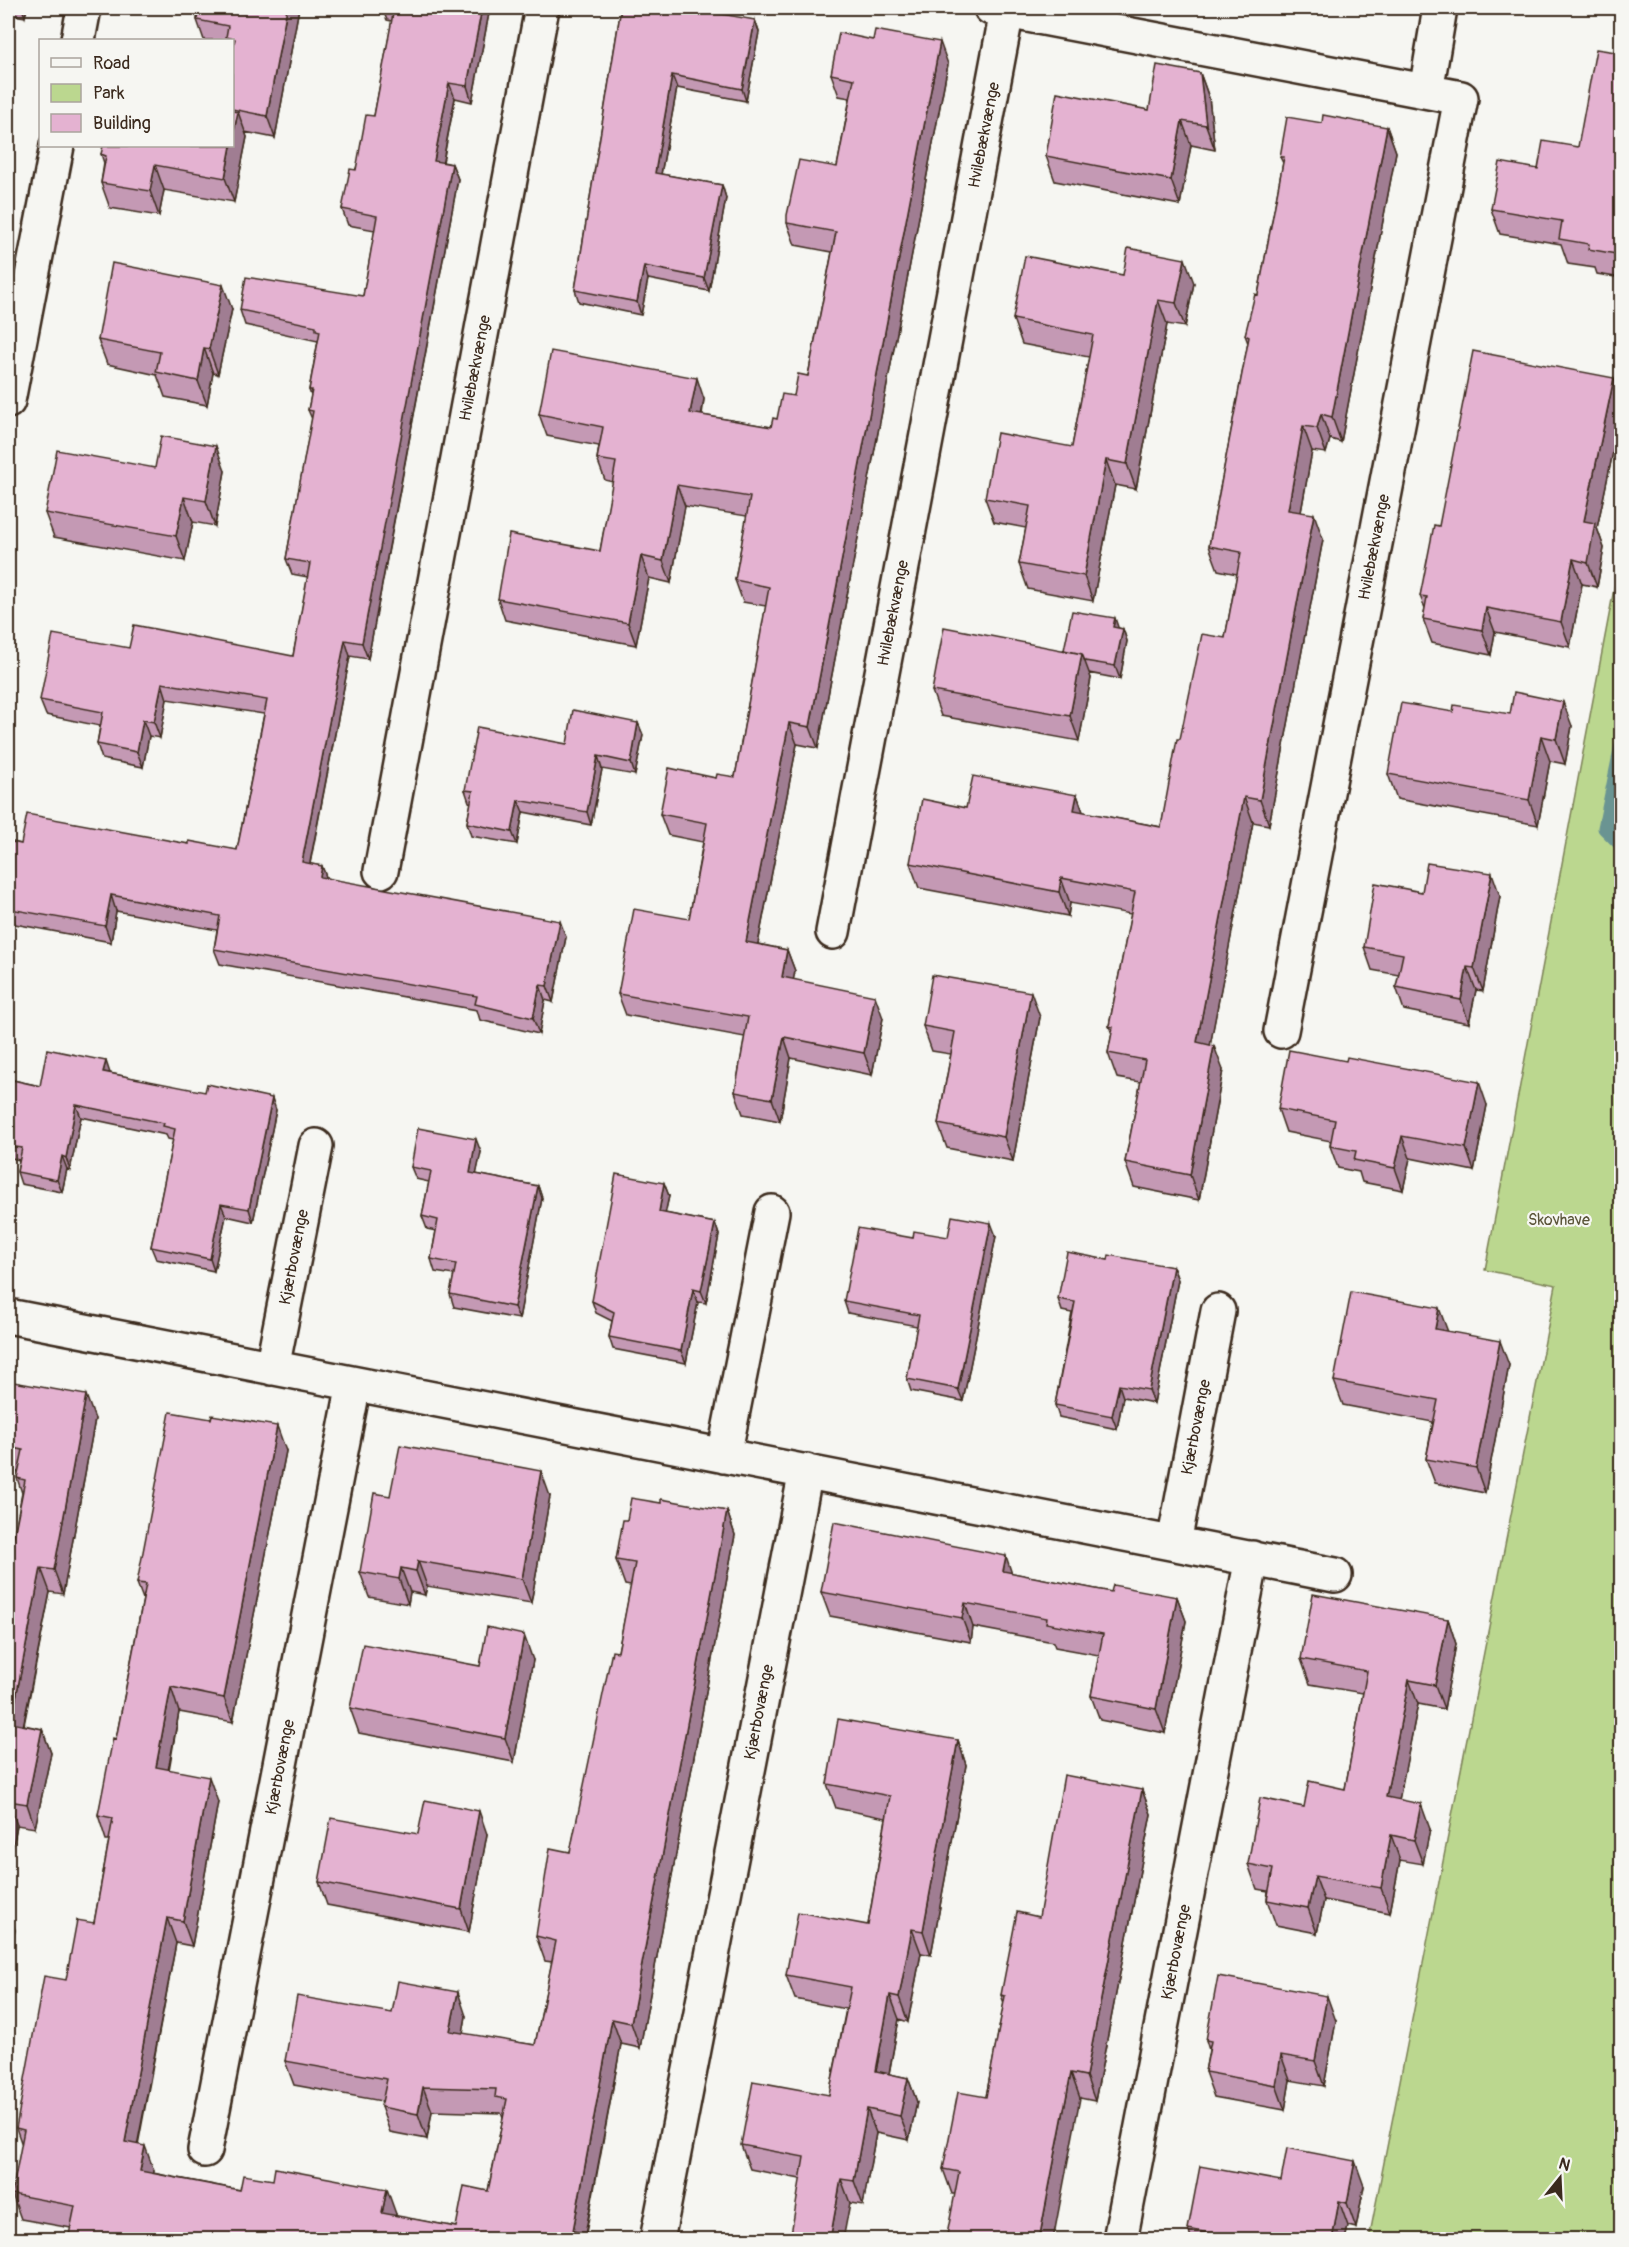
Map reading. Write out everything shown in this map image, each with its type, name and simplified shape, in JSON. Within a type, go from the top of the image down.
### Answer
[{"type":"street","points":[[78,39],[84,8]]},
{"type":"street","name":"Hvilebækvænge","points":[[381,871],[542,8]]},
{"type":"street","points":[[1426,91],[1440,8]]},
{"type":"street","name":"Hvilebækvænge","points":[[833,932],[999,9],[1461,98],[1281,1031]]},
{"type":"street","points":[[8,401],[57,147]]},
{"type":"street","name":"Kjærbovænge","points":[[272,1368],[316,1146]]},
{"type":"street","points":[[724,1456],[772,1212]]},
{"type":"street","name":"Kjærbovænge","points":[[1174,1543],[1218,1311]]},
{"type":"street","points":[[8,1316],[1335,1575]]},
{"type":"street","name":"Kjærbovænge","points":[[205,2150],[354,1384]]},
{"type":"street","name":"Kjærbovænge","points":[[658,2235],[806,1472]]},
{"type":"street","name":"Kjærbovænge","points":[[1120,2240],[1252,1558]]},
{"type":"green space","name":"Skovhave","points":[[1621,552],[1621,2239],[1369,2239],[1556,1285],[1485,1270]]},
{"type":"building","points":[[199,8],[287,8],[267,116],[234,109],[235,39],[226,37],[228,26],[197,20]]},
{"type":"building","points":[[394,8],[482,8],[467,86],[449,83],[434,161],[452,164],[391,491],[362,643],[345,640],[302,862],[322,866],[320,877],[560,921],[547,986],[540,985],[533,1018],[475,1004],[477,996],[214,949],[220,916],[111,895],[105,926],[10,909],[11,900],[8,900],[8,841],[21,844],[27,814],[189,844],[189,841],[237,850],[267,700],[162,683],[154,722],[143,720],[137,752],[97,744],[103,712],[40,700],[53,634],[129,648],[134,625],[293,656],[310,563],[286,559],[313,411],[308,410],[312,390],[309,390],[320,331],[316,330],[316,326],[240,310],[246,277],[363,296],[377,216],[342,209],[350,169],[356,170],[366,115],[374,116]]},
{"type":"building","points":[[621,8],[689,8],[755,20],[742,89],[672,75],[655,173],[722,185],[704,278],[644,266],[637,302],[575,290]]},
{"type":"building","points":[[875,30],[940,42],[810,727],[789,723],[746,942],[787,950],[782,977],[875,996],[864,1053],[784,1037],[772,1099],[735,1092],[748,1017],[618,994],[634,909],[689,919],[707,823],[660,814],[669,768],[716,778],[717,774],[735,777],[769,587],[735,580],[750,497],[677,485],[663,561],[641,556],[628,623],[498,599],[509,534],[600,551],[616,462],[597,459],[603,427],[539,414],[551,351],[697,378],[690,413],[771,427],[773,418],[777,419],[782,394],[794,396],[798,374],[808,376],[836,232],[787,223],[787,215],[799,160],[837,167],[854,79],[831,74],[839,33],[873,40]]},
{"type":"building","points":[[1596,49],[1622,53],[1622,255],[1588,249],[1589,244],[1559,239],[1562,221],[1491,209],[1500,162],[1538,169],[1543,141],[1578,147]]},
{"type":"building","points":[[1157,65],[1200,73],[1206,125],[1182,121],[1171,180],[1046,156],[1057,92],[1149,110]]},
{"type":"building","points":[[234,111],[238,112],[234,131]]},
{"type":"building","points":[[1323,115],[1387,127],[1332,417],[1321,414],[1317,428],[1303,426],[1288,510],[1314,514],[1260,800],[1244,797],[1197,1042],[1214,1046],[1190,1175],[1125,1162],[1145,1060],[1108,1053],[1113,1027],[1109,1026],[1135,892],[1061,878],[1059,892],[910,863],[922,799],[966,808],[973,776],[1077,795],[1074,810],[1161,827],[1177,739],[1180,739],[1202,634],[1225,638],[1241,552],[1209,546],[1249,337],[1245,335],[1255,294],[1258,295],[1284,157],[1280,157],[1287,117],[1322,123]]},
{"type":"building","points":[[103,147],[231,147],[225,178],[155,165],[150,191],[101,183],[106,156],[101,154]]},
{"type":"building","points":[[1128,248],[1185,259],[1176,303],[1158,300],[1127,464],[1106,460],[1084,576],[1019,564],[1030,506],[985,498],[997,433],[1072,447],[1093,335],[1013,319],[1025,256],[1123,275]]},
{"type":"building","points":[[112,263],[223,285],[209,349],[204,348],[198,381],[156,372],[160,352],[98,340]]},
{"type":"building","points":[[1473,351],[1614,378],[1584,521],[1595,523],[1588,563],[1573,559],[1561,622],[1486,608],[1482,630],[1423,619],[1427,597],[1420,596],[1434,525],[1439,526]]},
{"type":"building","points":[[161,436],[216,446],[206,501],[184,497],[176,536],[45,513],[57,450],[155,468]]},
{"type":"building","points":[[1072,611],[1115,618],[1113,627],[1123,629],[1115,666],[1085,661],[1082,654],[1064,650]]},
{"type":"building","points":[[944,627],[1082,654],[1070,716],[932,691]]},
{"type":"building","points":[[1514,692],[1563,702],[1556,739],[1541,736],[1529,800],[1388,774],[1401,703],[1453,712],[1454,705],[1510,714]]},
{"type":"building","points":[[573,710],[638,723],[631,763],[598,756],[587,812],[518,800],[512,832],[467,823],[473,791],[465,790],[477,727],[567,744]]},
{"type":"building","points":[[1427,863],[1492,873],[1474,968],[1467,967],[1461,1000],[1396,987],[1403,954],[1364,947],[1375,883],[1422,892]]},
{"type":"building","points":[[932,975],[1031,992],[1004,1137],[938,1124],[955,1032],[923,1026]]},
{"type":"building","points":[[47,1049],[106,1061],[103,1072],[205,1092],[207,1084],[272,1098],[249,1209],[221,1204],[210,1259],[151,1247],[175,1129],[163,1126],[164,1123],[76,1105],[66,1158],[62,1156],[57,1180],[17,1172],[22,1148],[8,1146],[8,1079],[40,1086]]},
{"type":"building","points":[[1289,1050],[1346,1061],[1347,1057],[1479,1082],[1466,1148],[1402,1136],[1395,1168],[1354,1160],[1356,1151],[1330,1146],[1335,1120],[1278,1109]]},
{"type":"building","points":[[418,1128],[476,1139],[470,1173],[538,1186],[514,1307],[450,1294],[456,1264],[431,1259],[438,1220],[422,1216],[431,1171],[411,1167]]},
{"type":"building","points":[[616,1174],[664,1183],[659,1212],[715,1223],[701,1291],[693,1289],[681,1351],[609,1337],[614,1312],[592,1301]]},
{"type":"building","points":[[952,1216],[991,1223],[958,1389],[907,1379],[919,1315],[844,1301],[858,1228],[913,1238],[914,1231],[948,1237]]},
{"type":"building","points":[[1067,1252],[1108,1260],[1109,1255],[1173,1267],[1149,1390],[1119,1385],[1112,1416],[1055,1405],[1075,1302],[1058,1299]]},
{"type":"building","points":[[1351,1292],[1439,1308],[1435,1329],[1500,1341],[1476,1468],[1426,1459],[1438,1400],[1334,1381]]},
{"type":"building","points":[[8,1381],[86,1395],[54,1570],[41,1568],[11,1723],[42,1729],[27,1804],[8,1801],[8,1561],[25,1480],[17,1478],[23,1450],[8,1447]]},
{"type":"building","points":[[170,1412],[211,1419],[212,1415],[277,1426],[224,1698],[171,1687],[156,1767],[209,1777],[183,1921],[167,1918],[125,2142],[145,2146],[140,2171],[240,2190],[243,2175],[273,2180],[275,2168],[387,2189],[382,2213],[456,2227],[464,2186],[488,2191],[507,2099],[495,2097],[496,2089],[423,2087],[418,2114],[381,2107],[387,2079],[285,2061],[297,1996],[392,2013],[398,1981],[458,1992],[450,2031],[535,2045],[556,1941],[536,1936],[550,1848],[570,1852],[612,1651],[618,1652],[635,1563],[616,1560],[623,1520],[627,1520],[631,1498],[661,1503],[661,1499],[727,1511],[631,2023],[612,2019],[573,2231],[616,2240],[68,2240],[75,2206],[12,2194],[24,2130],[16,2128],[44,1976],[66,1980],[77,1920],[94,1923],[113,1818],[98,1815],[113,1738],[116,1739],[146,1584],[137,1583]]},
{"type":"building","points":[[400,1445],[541,1471],[522,1579],[418,1561],[416,1571],[401,1568],[399,1579],[360,1572],[374,1493],[390,1496]]},
{"type":"building","points":[[834,1522],[1006,1556],[1003,1571],[1111,1592],[1113,1585],[1177,1597],[1156,1709],[1091,1696],[1103,1634],[1046,1623],[1047,1618],[965,1603],[962,1618],[821,1592]]},
{"type":"building","points":[[1313,1594],[1448,1619],[1435,1685],[1409,1680],[1386,1797],[1421,1804],[1414,1840],[1391,1835],[1381,1888],[1315,1876],[1308,1908],[1267,1900],[1273,1869],[1248,1864],[1260,1798],[1304,1807],[1309,1781],[1345,1789],[1367,1671],[1301,1659]]},
{"type":"building","points":[[487,1627],[524,1635],[505,1738],[350,1708],[363,1644],[480,1666]]},
{"type":"building","points":[[838,1719],[958,1740],[923,1931],[912,1929],[899,1997],[890,1995],[876,2071],[908,2078],[900,2116],[867,2109],[854,2181],[841,2179],[830,2240],[790,2240],[804,2157],[741,2145],[753,2081],[829,2095],[851,1987],[786,1975],[798,1912],[868,1925],[890,1796],[827,1784]]},
{"type":"building","points":[[1064,1775],[1142,1790],[1086,2076],[1071,2073],[1039,2240],[946,2240],[959,2172],[943,2169],[958,2092],[986,2097],[1005,1996],[1001,1995],[1017,1912],[1039,1917]]},
{"type":"building","points":[[425,1800],[479,1811],[461,1909],[319,1882],[331,1818],[418,1834]]},
{"type":"building","points":[[1218,1976],[1327,1996],[1315,2061],[1281,2055],[1276,2085],[1205,2072],[1211,2041],[1206,2040]]},
{"type":"building","points":[[1287,2148],[1355,2161],[1347,2203],[1339,2201],[1332,2240],[1244,2240],[1188,2229],[1200,2166],[1281,2181]]},
{"type":"waterway","points":[[1622,745],[1605,828],[1622,845]]}]
